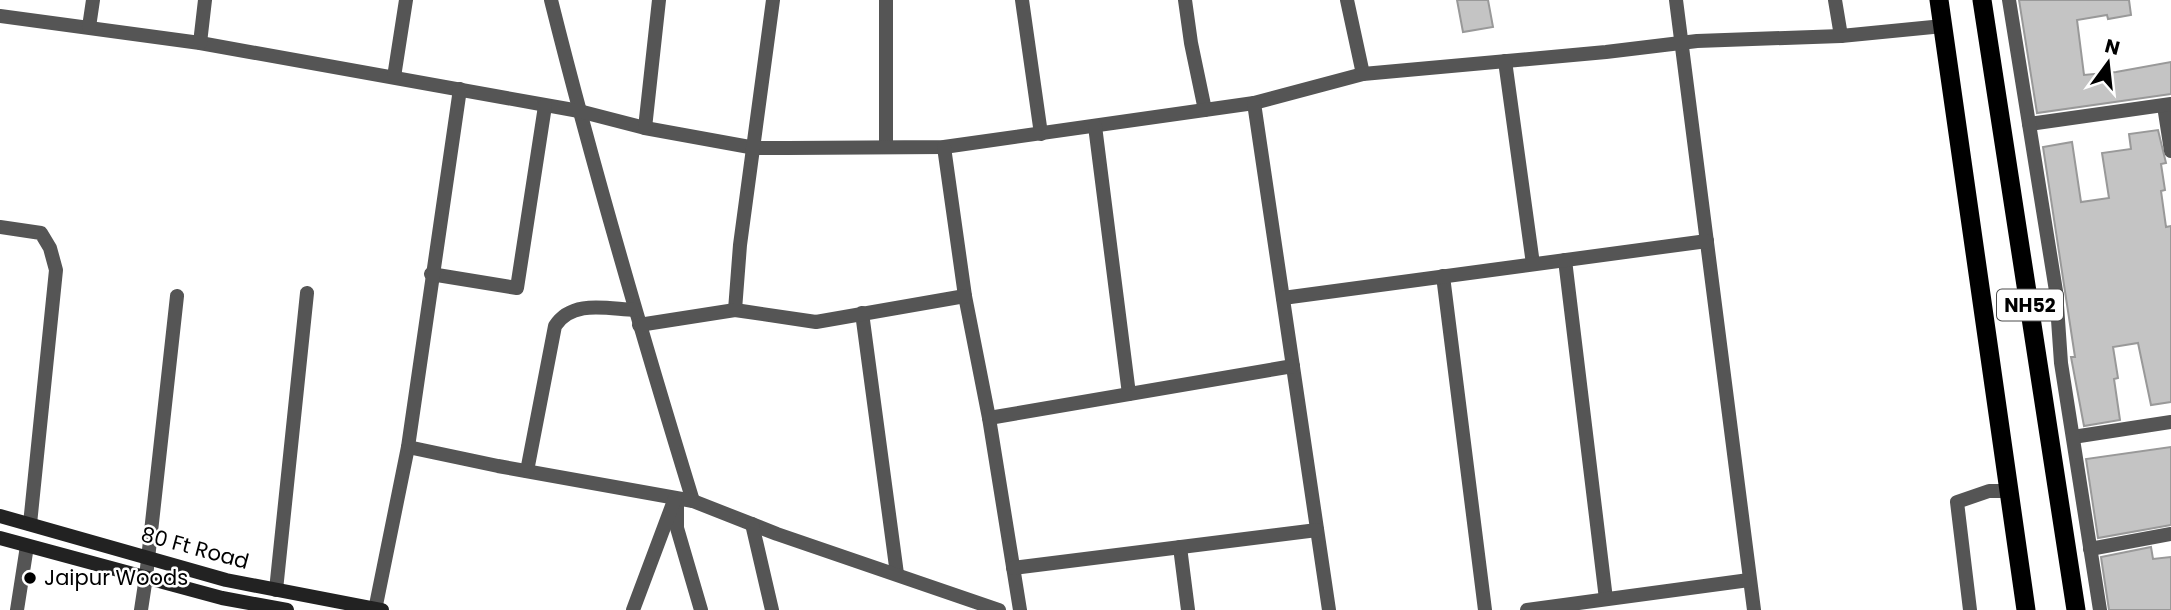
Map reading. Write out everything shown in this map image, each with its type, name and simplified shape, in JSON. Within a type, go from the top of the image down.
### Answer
[{"type":"highway","name":"NH52","points":[[1939,0],[2026,610]]},
{"type":"highway","name":"NH52","points":[[1982,0],[2076,610]]},
{"type":"main road","name":"80 Ft Road","points":[[0,516],[226,580],[377,610]]},
{"type":"main road","name":"80 Ft Road","points":[[0,538],[222,598],[287,610]]},
{"type":"street","points":[[89,27],[93,0]]},
{"type":"street","points":[[200,43],[205,0]]},
{"type":"street","points":[[394,77],[406,0]]},
{"type":"street","points":[[551,0],[637,317],[693,501]]},
{"type":"street","points":[[645,128],[659,0]]},
{"type":"street","points":[[735,310],[740,245],[773,0]]},
{"type":"street","points":[[886,0],[886,148]]},
{"type":"street","points":[[1022,0],[1041,134]]},
{"type":"street","points":[[1185,0],[1205,110]]},
{"type":"street","points":[[1347,0],[1363,74]]},
{"type":"street","points":[[1676,0],[1754,610]]},
{"type":"street","points":[[1835,0],[1841,36]]},
{"type":"street","points":[[2008,0],[2056,290],[2061,363],[2100,610]]},
{"type":"street","points":[[0,16],[200,43],[579,111],[645,128],[755,148],[944,147],[1254,103],[1363,74],[1682,43],[1841,36],[1943,26]]},
{"type":"street","points":[[1505,61],[1533,264]]},
{"type":"street","points":[[377,610],[408,447],[431,274],[460,89]]},
{"type":"street","points":[[1254,103],[1329,610]]},
{"type":"street","points":[[2029,124],[2167,105],[2171,151]]},
{"type":"street","points":[[431,274],[517,288],[545,106]]},
{"type":"street","points":[[1095,126],[1129,394]]},
{"type":"street","points":[[944,147],[965,296],[989,418],[1020,610]]},
{"type":"street","points":[[0,227],[41,233],[50,248],[56,270],[30,524]]},
{"type":"street","points":[[1283,298],[1707,241]]},
{"type":"street","points":[[1564,260],[1606,599]]},
{"type":"street","points":[[1443,276],[1485,610]]},
{"type":"street","points":[[276,590],[307,293]]},
{"type":"street","points":[[141,610],[177,296]]},
{"type":"street","points":[[527,471],[555,326],[561,316],[570,310],[583,308],[637,317],[735,310],[816,322],[965,296]]},
{"type":"street","points":[[862,313],[897,574]]},
{"type":"street","points":[[989,418],[1293,366]]},
{"type":"street","points":[[2073,437],[2171,422]]},
{"type":"street","points":[[408,447],[693,501],[777,534],[999,610]]},
{"type":"street","points":[[1970,610],[1957,502],[1989,491],[2002,491]]},
{"type":"street","points":[[633,610],[676,498]]},
{"type":"street","points":[[676,498],[677,528],[701,610]]},
{"type":"street","points":[[752,524],[772,610]]},
{"type":"street","points":[[1013,568],[1317,530]]},
{"type":"street","points":[[2090,550],[2171,534]]},
{"type":"street","points":[[17,610],[27,546]]},
{"type":"street","points":[[1180,547],[1188,610]]},
{"type":"street","points":[[1527,610],[1749,580]]},
{"type":"building","points":[[1457,0],[1488,0],[1493,27],[1463,32]]},
{"type":"building","points":[[2019,0],[2129,0],[2131,15],[2108,19],[2107,15],[2077,20],[2084,75],[2171,62],[2171,94],[2037,113]]},
{"type":"building","points":[[2158,130],[2166,163],[2161,164],[2165,190],[2161,191],[2166,227],[2171,226],[2171,402],[2151,405],[2138,343],[2113,347],[2120,420],[2084,426],[2071,357],[2075,357],[2043,147],[2072,142],[2081,202],[2109,198],[2102,153],[2131,149],[2129,134]]},
{"type":"building","points":[[2171,447],[2171,525],[2098,538],[2086,459]]},
{"type":"building","points":[[2151,547],[2153,559],[2171,557],[2171,610],[2109,610],[2101,557]]},
{"type":"place","name":"Jaipur Woods","points":[[30,578]]}]
